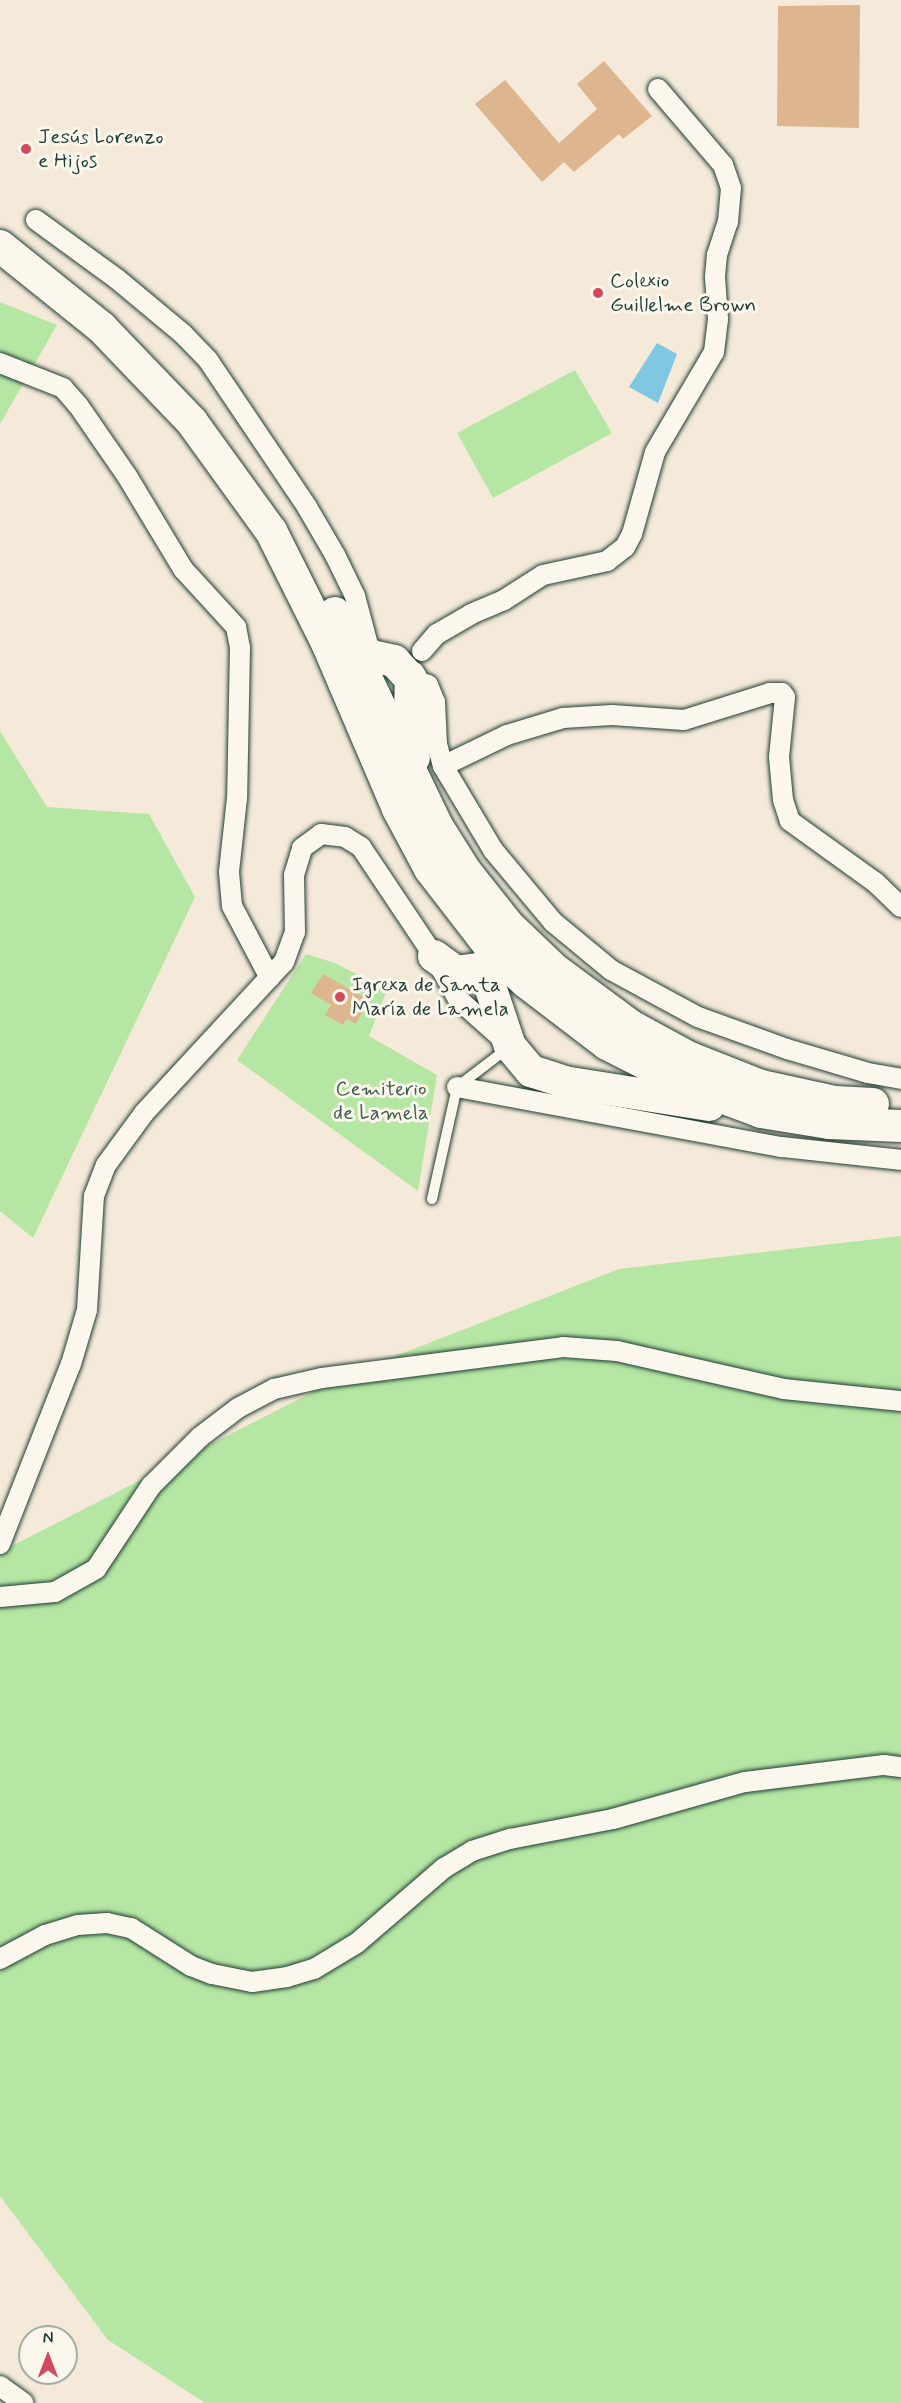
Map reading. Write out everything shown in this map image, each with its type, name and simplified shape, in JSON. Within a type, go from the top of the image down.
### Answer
[{"type":"main road","points":[[0,226],[78,284],[175,375],[242,460],[282,520],[391,659],[411,750],[430,869],[495,954],[526,982],[603,1031],[715,1076],[761,1099],[829,1123],[901,1126]]},
{"type":"main road","points":[[0,246],[102,328],[184,414],[271,531],[327,643],[420,812],[462,882],[495,954],[510,1046],[531,1071],[564,1094],[761,1099],[901,1106]]},
{"type":"main road","points":[[378,699],[391,659]]},
{"type":"main road","points":[[391,659],[378,699],[420,812],[508,926],[554,969],[631,1026],[761,1099]]},
{"type":"main road","points":[[434,956],[456,972],[495,954]]},
{"type":"main road","points":[[564,1094],[602,1054],[603,1031]]},
{"type":"street","points":[[391,659],[471,614],[504,600],[543,575],[607,561],[625,547],[639,512],[655,452],[714,352],[718,319],[715,277],[717,255],[728,222],[731,188],[723,165],[658,89]]},
{"type":"street","points":[[36,220],[117,279],[183,334],[208,360],[307,507],[391,659],[428,685],[435,702],[437,744],[443,766],[493,850],[553,922],[611,970],[699,1017],[787,1049],[868,1073],[901,1079]]},
{"type":"street","points":[[0,363],[63,388],[127,476],[183,568],[236,627],[240,648],[237,798],[229,872],[232,906],[270,978]]},
{"type":"street","points":[[443,766],[507,735],[563,718],[612,715],[684,720],[770,693],[782,693],[785,697],[779,757],[783,800],[790,821],[875,882],[901,907]]},
{"type":"street","points":[[0,1544],[70,1364],[87,1310],[94,1196],[106,1165],[144,1113],[284,962],[295,932],[294,875],[302,848],[321,834],[345,837],[361,848],[434,956],[458,999],[510,1046]]},
{"type":"street","points":[[457,1087],[564,1094],[782,1146],[901,1160]]},
{"type":"street","points":[[0,1597],[55,1592],[96,1569],[151,1486],[200,1437],[238,1408],[274,1389],[322,1378],[563,1347],[617,1351],[784,1389],[901,1401]]},
{"type":"street","points":[[0,1959],[45,1935],[78,1925],[107,1923],[131,1928],[190,1966],[212,1974],[252,1982],[287,1977],[314,1969],[357,1942],[444,1868],[472,1851],[510,1839],[613,1819],[745,1782],[884,1765],[901,1767]]},
{"type":"street","points":[[0,2386],[23,2403]]},
{"type":"lane","points":[[432,1199],[457,1087],[510,1046]]},
{"type":"green space","points":[[0,302],[57,325],[0,424]]},
{"type":"green space","points":[[575,370],[612,433],[493,498],[457,433]]},
{"type":"green space","points":[[0,731],[47,807],[149,814],[195,897],[33,1238],[0,1211]]},
{"type":"green space","name":"Cemiterio de Lamela","points":[[306,954],[335,963],[387,990],[369,1036],[437,1075],[418,1191],[237,1060]],"holes":[[[323,974],[369,1001],[356,1023],[347,1019],[343,1025],[326,1015],[331,1005],[312,993]]]},
{"type":"green space","points":[[901,1236],[901,2403],[205,2403],[108,2340],[0,2196],[0,1552],[344,1376],[619,1269]]},
{"type":"water","points":[[657,343],[677,354],[658,403],[629,387]]},
{"type":"building","points":[[860,5],[859,128],[777,126],[778,6]]},
{"type":"building","points":[[604,61],[652,116],[623,139],[619,134],[574,172],[564,162],[542,182],[475,104],[505,80],[559,143],[597,109],[577,84]]},
{"type":"building","name":"Igrexa de Santa María de Lamela","points":[[323,974],[369,1000],[356,1024],[347,1019],[343,1025],[325,1015],[331,1005],[311,993]]},
{"type":"place","name":"Jesús Lorenzo e Hijos","points":[[26,149]]},
{"type":"place","name":"Colexio Guillelme Brown","points":[[598,293]]},
{"type":"place","name":"Igrexa de Santa María de Lamela","points":[[340,997]]}]
